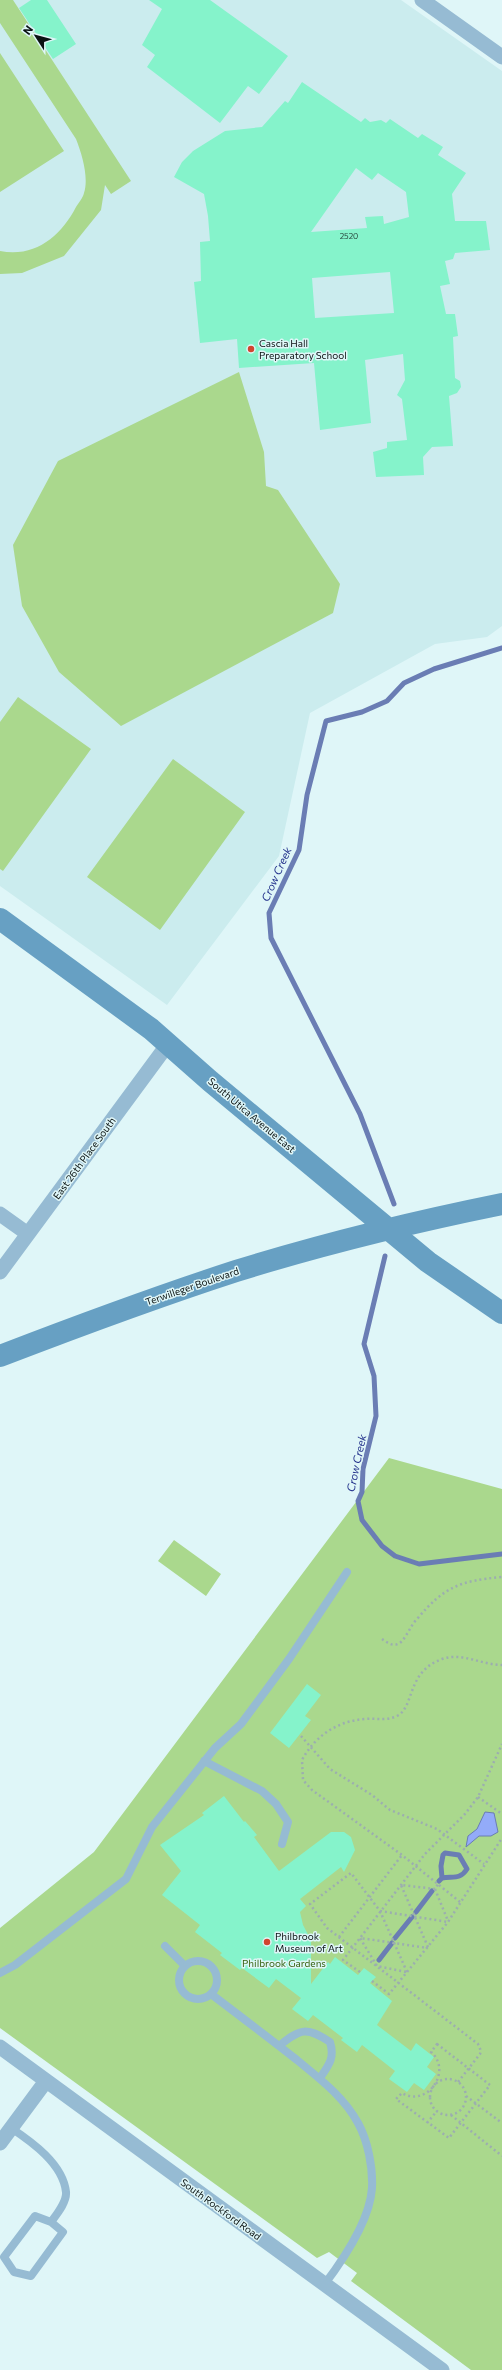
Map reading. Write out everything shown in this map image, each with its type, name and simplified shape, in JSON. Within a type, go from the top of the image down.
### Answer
[{"type":"street","points":[[422,0],[502,57]]},
{"type":"street","name":"South Utica Avenue East","points":[[0,919],[131,1014],[445,1275],[502,1313]]},
{"type":"street","name":"East 26th Place South","points":[[0,1272],[168,1044]]},
{"type":"street","name":"Terwilleger Boulevard","points":[[0,1356],[116,1312],[237,1271],[388,1229],[502,1204]]},
{"type":"street","points":[[0,1214],[28,1234]]},
{"type":"street","name":"South Rockford Road","points":[[0,2047],[442,2370]]},
{"type":"street","points":[[0,2143],[46,2081]]},
{"type":"lane","points":[[0,1973],[15,1965],[126,1879],[152,1827],[215,1748],[241,1724],[289,1659],[347,1572]]},
{"type":"lane","points":[[204,1761],[262,1791],[276,1804],[288,1822],[282,1844]]},
{"type":"lane","points":[[165,1946],[185,1966]]},
{"type":"lane","points":[[194,1961],[200,1961],[212,1967],[217,1978],[211,1994],[199,1999],[187,1995],[183,1991],[179,1980],[180,1974],[185,1966],[194,1961]]},
{"type":"lane","points":[[211,1994],[320,2078],[350,2110],[363,2133],[372,2188],[365,2216],[342,2261],[324,2285]]},
{"type":"lane","points":[[279,2046],[300,2031],[313,2032],[330,2042],[333,2053],[331,2063],[320,2078]]},
{"type":"lane","points":[[12,2128],[39,2147],[56,2168],[66,2192],[60,2210],[51,2222]]},
{"type":"lane","points":[[34,2216],[51,2222],[63,2232],[52,2249],[31,2276],[14,2272],[4,2257],[22,2232],[34,2216]]},
{"type":"path","points":[[382,1638],[389,1644],[395,1645],[402,1641],[422,1613],[443,1593],[452,1587],[464,1582],[502,1577]]},
{"type":"path","points":[[460,1902],[402,1855],[312,1790],[303,1780],[302,1760],[310,1747],[320,1736],[333,1727],[363,1719],[388,1719],[399,1716],[404,1710],[413,1684],[421,1672],[438,1661],[454,1657],[502,1665]]},
{"type":"path","points":[[301,1736],[330,1769],[372,1795],[390,1810],[427,1824],[445,1835],[484,1864]]},
{"type":"path","points":[[360,1972],[343,1960],[416,1866],[478,1797],[502,1744]]},
{"type":"path","points":[[478,1797],[502,1814]]},
{"type":"path","points":[[372,1981],[389,1994],[399,1983],[448,1922],[502,1838]]},
{"type":"path","points":[[339,1937],[402,1855]]},
{"type":"path","points":[[407,1972],[380,1911],[351,1873],[310,1904],[327,1928],[478,2044],[481,2051],[458,2082]]},
{"type":"path","points":[[434,1889],[438,1884]]},
{"type":"path","points":[[401,1885],[434,1889]]},
{"type":"path","points":[[401,1885],[428,1948]]},
{"type":"path","points":[[434,1889],[448,1922]]},
{"type":"path","points":[[380,1911],[448,1922]]},
{"type":"path","points":[[360,1938],[394,1941],[428,1948]]},
{"type":"path","points":[[360,1938],[377,1966],[407,1972]]},
{"type":"path","points":[[458,2082],[444,2080],[434,2086],[421,2097],[410,2097],[402,2093],[396,2099],[449,2138],[461,2123],[477,2103],[490,2085],[437,2044],[431,2052],[436,2057],[440,2071],[434,2086],[430,2097],[433,2107],[437,2111],[451,2115],[461,2123],[502,2156]]},
{"type":"path","points":[[458,2082],[466,2095],[502,2123]]},
{"type":"path","points":[[451,2115],[460,2110],[466,2095]]},
{"type":"path","points":[[427,2123],[437,2111]]},
{"type":"shaded area","name":"Cascia Hall Preparatory School","points":[[0,0],[401,0],[502,71],[502,626],[487,637],[435,644],[310,713],[279,856],[167,1005],[0,886]]},
{"type":"green space","points":[[0,0],[13,0],[131,181],[111,194],[105,185],[101,210],[64,256],[22,273],[0,274],[0,251],[25,251],[35,248],[55,236],[70,218],[82,198],[86,180],[76,139],[0,23]]},
{"type":"green space","points":[[0,53],[64,151],[0,192]]},
{"type":"green space","points":[[239,372],[264,452],[266,486],[278,490],[340,584],[333,613],[121,726],[59,672],[22,606],[13,545],[58,461]]},
{"type":"green space","points":[[18,697],[91,749],[3,871],[0,869],[0,722]]},
{"type":"green space","points":[[173,759],[245,812],[160,930],[87,877]]},
{"type":"green space","name":"Philbrook Gardens","points":[[389,1458],[502,1489],[502,2370],[471,2370],[351,2281],[357,2273],[329,2252],[317,2258],[0,2028],[0,1928],[94,1852]]},
{"type":"green space","points":[[174,1540],[221,1574],[206,1596],[158,1561]]},
{"type":"water","points":[[485,1812],[494,1813],[498,1832],[491,1836],[479,1836],[466,1847],[468,1836],[477,1829]]},
{"type":"building","points":[[31,0],[47,0],[76,44],[53,59],[19,8]]},
{"type":"building","points":[[149,0],[210,0],[288,56],[259,94],[248,86],[220,123],[147,67],[155,55],[142,45],[162,9]]},
{"type":"building","points":[[302,82],[361,122],[365,118],[370,122],[381,120],[386,123],[390,119],[418,138],[422,134],[443,147],[438,155],[466,173],[452,194],[455,221],[486,221],[490,250],[455,253],[453,259],[445,261],[450,284],[440,286],[446,314],[455,314],[458,336],[453,337],[455,378],[460,381],[461,387],[457,393],[449,396],[453,446],[432,447],[423,457],[424,475],[376,477],[373,452],[387,448],[387,442],[407,440],[402,399],[397,395],[405,380],[403,354],[365,360],[371,423],[320,430],[314,363],[239,368],[237,339],[200,343],[194,282],[201,281],[200,242],[210,241],[208,216],[204,194],[174,177],[182,162],[193,151],[225,131],[262,127],[285,101],[288,103]],"holes":[[[356,168],[372,180],[378,173],[406,192],[409,217],[384,224],[383,216],[365,217],[367,228],[311,232]],[[390,272],[394,313],[315,318],[312,278]]]},
{"type":"building","points":[[307,1684],[321,1695],[305,1716],[311,1720],[289,1748],[270,1733]]},
{"type":"building","name":"Philbrook Museum of Art","points":[[224,1796],[244,1822],[245,1821],[257,1835],[254,1837],[279,1871],[331,1832],[344,1832],[351,1837],[355,1850],[344,1872],[341,1867],[300,1899],[306,1906],[300,1912],[303,1925],[311,1940],[311,1984],[328,1962],[330,1964],[335,1957],[358,1975],[364,1968],[376,1977],[370,1983],[392,2001],[377,2025],[411,2051],[416,2043],[434,2057],[427,2067],[436,2074],[424,2090],[414,2083],[407,2092],[389,2079],[395,2071],[362,2045],[357,2052],[341,2040],[343,2038],[313,2015],[308,2021],[292,2009],[301,1998],[276,1979],[269,1988],[242,1968],[240,1970],[220,1955],[222,1953],[195,1932],[200,1925],[162,1895],[181,1871],[160,1845],[204,1815],[202,1813]]},
{"type":"waterway","name":"Crow Creek","points":[[394,1204],[360,1114],[271,938],[269,913],[299,850],[307,795],[326,721],[362,712],[387,701],[404,683],[434,669],[502,648]]},
{"type":"waterway","name":"Crow Creek","points":[[385,1256],[364,1344],[374,1376],[376,1416],[363,1469],[362,1492],[358,1501],[362,1520],[382,1546],[395,1556],[419,1564],[502,1554]]},
{"type":"waterway","points":[[439,1881],[442,1878],[462,1875],[467,1869],[459,1855],[445,1853],[443,1855],[441,1866],[442,1878]]},
{"type":"waterway","points":[[416,1912],[432,1891]]},
{"type":"waterway","points":[[395,1938],[412,1917]]},
{"type":"waterway","points":[[379,1960],[392,1943]]},
{"type":"place","name":"Cascia Hall Preparatory School","points":[[251,349]]},
{"type":"place","name":"Philbrook Museum of Art","points":[[267,1942]]}]
